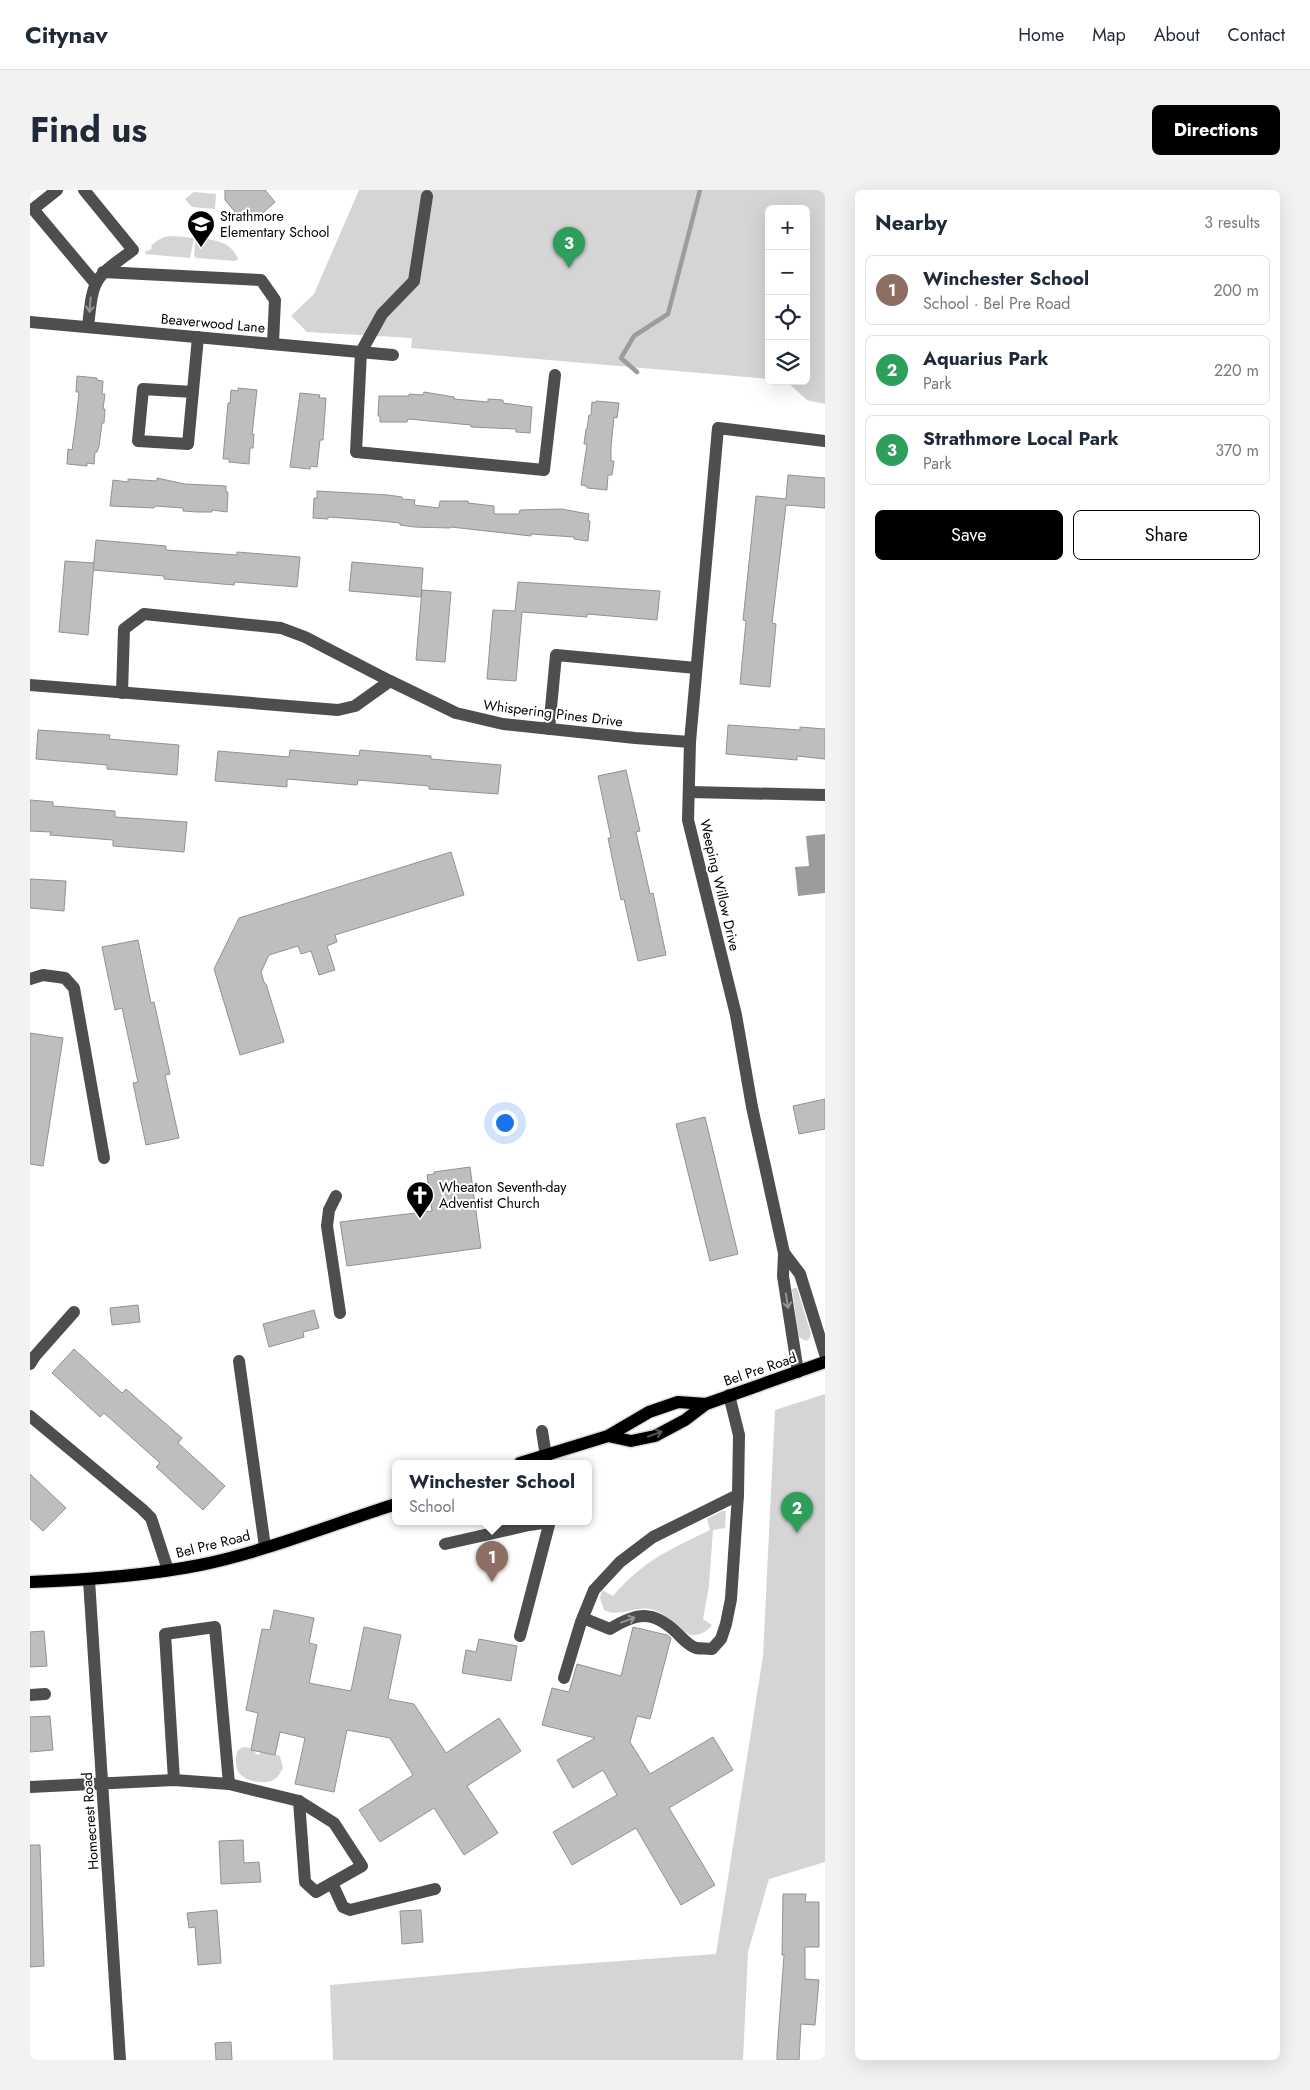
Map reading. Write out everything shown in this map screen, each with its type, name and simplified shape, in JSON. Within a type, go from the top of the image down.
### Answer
[{"type":"main road","name":"Bel Pre Road","points":[[608,1436],[631,1440],[655,1436],[685,1420],[706,1404],[825,1362]]},
{"type":"main road","name":"Bel Pre Road","points":[[547,1459],[608,1436],[649,1412],[678,1402],[706,1404]]},
{"type":"main road","name":"Bel Pre Road","points":[[30,1582],[89,1580],[201,1565],[264,1547],[392,1505]]},
{"type":"street","points":[[57,190],[33,209],[95,283]]},
{"type":"street","points":[[84,190],[133,250],[103,272],[95,283],[91,296],[88,327]]},
{"type":"street","points":[[427,196],[414,281],[382,314],[361,352],[356,452],[544,470],[555,375]]},
{"type":"street","points":[[103,272],[262,280],[275,300],[273,344]]},
{"type":"street","name":"Beaverwood Lane","points":[[30,322],[393,355]]},
{"type":"street","points":[[193,392],[143,388],[138,441],[188,444],[193,392],[198,337]]},
{"type":"street","name":"Weeping Willow Drive","points":[[798,1372],[783,1276],[784,1253],[752,1107],[736,1015],[688,820],[690,742],[718,428],[825,441]]},
{"type":"street","name":"Whispering Pines Drive","points":[[122,693],[124,629],[144,614],[281,628],[305,637],[456,713],[502,724],[690,742]]},
{"type":"street","points":[[549,729],[556,655],[696,668]]},
{"type":"street","points":[[30,685],[338,710],[355,706],[390,681]]},
{"type":"street","points":[[689,792],[825,795]]},
{"type":"street","points":[[30,979],[43,975],[65,978],[74,988],[104,1158]]},
{"type":"street","points":[[336,1196],[329,1210],[327,1226],[340,1313]]},
{"type":"street","name":"Weeping Willow Drive","points":[[784,1253],[800,1274],[825,1354]]},
{"type":"street","points":[[30,1364],[74,1312]]},
{"type":"street","points":[[239,1361],[264,1547]]},
{"type":"street","points":[[583,1618],[610,1629],[626,1619],[644,1615],[652,1616],[670,1627],[695,1648],[712,1649],[721,1639],[731,1599],[738,1495],[739,1435],[729,1395]]},
{"type":"street","points":[[30,1416],[151,1518],[168,1570]]},
{"type":"street","points":[[542,1431],[547,1459]]},
{"type":"street","points":[[564,1678],[594,1590],[620,1562],[653,1537],[738,1495]]},
{"type":"street","points":[[445,1544],[529,1525]]},
{"type":"street","points":[[520,1636],[549,1525]]},
{"type":"street","name":"Homecrest Road","points":[[89,1580],[120,2060]]},
{"type":"street","points":[[174,1780],[165,1634],[215,1627],[229,1784]]},
{"type":"street","points":[[30,1695],[45,1694]]},
{"type":"street","points":[[30,1787],[174,1780],[229,1784],[299,1801],[334,1823],[362,1866],[316,1892],[305,1882],[299,1801]]},
{"type":"street","points":[[332,1883],[343,1907],[350,1910],[435,1889]]},
{"type":"shaded area","points":[[359,190],[825,190],[825,404],[807,400],[790,385],[810,385],[810,205],[765,205],[765,379],[411,348],[412,338],[307,332],[291,316],[314,294]]},
{"type":"shaded area","points":[[194,192],[216,194],[215,209],[192,207],[185,199]]},
{"type":"shaded area","points":[[174,236],[194,238],[190,258],[145,254],[146,250],[148,251],[152,248],[151,246],[159,240]]},
{"type":"shaded area","points":[[196,238],[221,242],[231,248],[238,259],[235,261],[196,258],[194,255]]},
{"type":"shaded area","points":[[825,834],[825,893],[798,896],[795,867],[809,866],[806,836]]},
{"type":"shaded area","points":[[797,1288],[811,1334],[806,1341],[799,1337],[792,1289]]},
{"type":"shaded area","points":[[825,1394],[825,1862],[769,1879],[748,1952],[743,2060],[333,2060],[330,1985],[716,1954],[763,1656],[775,1410]]},
{"type":"shaded area","points":[[722,1511],[726,1511],[725,1528],[713,1530],[709,1586],[703,1619],[712,1625],[707,1630],[700,1634],[690,1635],[667,1617],[650,1609],[616,1613],[604,1610],[600,1598],[602,1590],[613,1596],[635,1573],[658,1557],[710,1530],[707,1519]]},
{"type":"shaded area","points":[[243,1747],[252,1748],[257,1755],[264,1751],[280,1756],[283,1768],[278,1776],[267,1782],[257,1782],[242,1776],[238,1771],[236,1759],[238,1750]]},
{"type":"building","points":[[225,190],[265,190],[275,202],[254,221],[247,214],[236,213],[225,200]]},
{"type":"building","points":[[77,376],[97,378],[97,380],[103,381],[102,394],[105,394],[104,423],[102,423],[99,446],[97,452],[95,452],[94,464],[87,463],[87,466],[67,464],[68,449],[72,450],[76,421],[79,392],[76,392]]},
{"type":"building","points":[[238,388],[257,390],[252,434],[254,434],[253,448],[250,448],[249,464],[229,462],[229,459],[223,459],[228,403],[230,403],[231,390],[238,391]]},
{"type":"building","points":[[424,392],[454,397],[454,399],[488,402],[488,399],[503,400],[503,403],[532,407],[530,433],[516,432],[516,429],[471,427],[471,425],[408,419],[407,422],[380,422],[380,416],[378,416],[379,396],[423,395]]},
{"type":"building","points":[[300,393],[320,395],[319,398],[326,398],[323,440],[320,440],[317,467],[311,466],[310,469],[290,467]]},
{"type":"building","points":[[596,401],[619,403],[617,418],[614,417],[611,461],[614,461],[612,475],[608,475],[607,490],[587,488],[587,486],[581,485],[587,444],[584,444],[586,429],[589,415],[591,415],[592,402],[596,403]]},
{"type":"building","points":[[788,475],[825,478],[825,508],[786,505],[772,623],[776,624],[770,687],[740,684],[746,621],[743,620],[756,496],[786,499]]},
{"type":"building","points":[[157,478],[185,484],[226,486],[226,492],[228,492],[227,512],[212,510],[212,512],[183,511],[183,508],[155,506],[154,508],[110,506],[113,480],[128,482],[128,479],[157,481]]},
{"type":"building","points":[[317,491],[388,495],[415,500],[414,505],[439,508],[440,501],[468,501],[468,503],[494,506],[494,513],[496,514],[519,514],[520,510],[561,509],[589,514],[588,541],[574,539],[574,537],[531,534],[531,536],[451,527],[414,527],[400,525],[400,523],[371,520],[328,517],[328,519],[313,518],[314,498],[317,498]]},
{"type":"building","points":[[96,540],[166,546],[166,550],[237,555],[237,552],[300,557],[297,587],[235,582],[234,585],[164,579],[164,576],[93,570]]},
{"type":"building","points":[[65,561],[94,563],[88,635],[59,632]]},
{"type":"building","points":[[352,562],[423,568],[421,597],[349,591]]},
{"type":"building","points":[[518,582],[660,591],[657,620],[587,614],[587,617],[522,612],[516,681],[487,679],[493,610],[515,611]]},
{"type":"building","points":[[422,590],[451,592],[445,662],[416,660]]},
{"type":"building","points":[[728,725],[800,730],[800,727],[825,729],[825,759],[797,756],[797,760],[726,754]]},
{"type":"building","points":[[38,730],[110,735],[109,739],[179,745],[177,775],[107,769],[107,765],[36,759]]},
{"type":"building","points":[[290,750],[359,756],[360,750],[431,756],[431,759],[501,765],[498,794],[429,789],[429,786],[358,780],[357,785],[287,779],[287,787],[215,781],[218,751],[289,757]]},
{"type":"building","points":[[626,770],[640,831],[636,832],[650,894],[653,893],[666,955],[638,961],[624,899],[621,900],[598,776]]},
{"type":"building","points":[[30,800],[53,802],[53,806],[115,811],[115,817],[187,822],[184,852],[113,846],[113,840],[50,835],[51,832],[30,831]]},
{"type":"building","points":[[451,852],[464,895],[335,935],[337,942],[327,946],[335,970],[319,975],[311,951],[301,954],[298,946],[269,955],[261,972],[284,1042],[240,1055],[214,969],[239,918]]},
{"type":"building","points":[[30,879],[66,881],[64,911],[30,908]]},
{"type":"building","points":[[138,940],[151,1003],[154,1002],[170,1074],[165,1075],[179,1138],[146,1145],[133,1083],[138,1082],[122,1008],[115,1010],[102,947]]},
{"type":"building","points":[[30,1033],[63,1038],[43,1166],[30,1164]]},
{"type":"building","points":[[825,1099],[825,1129],[799,1134],[793,1106]]},
{"type":"building","points":[[705,1117],[738,1254],[710,1261],[676,1124]]},
{"type":"building","name":"Wheaton Seventh-day Adventist Church","points":[[470,1167],[481,1248],[347,1266],[340,1222],[432,1211],[427,1175],[434,1174],[434,1172]]},
{"type":"building","points":[[138,1305],[140,1322],[112,1325],[110,1308]]},
{"type":"building","points":[[314,1310],[319,1328],[303,1332],[304,1337],[269,1347],[263,1324]]},
{"type":"building","points":[[74,1349],[122,1393],[126,1389],[182,1438],[178,1443],[225,1486],[203,1510],[156,1467],[160,1463],[104,1413],[100,1417],[52,1373]]},
{"type":"building","points":[[30,1474],[66,1508],[43,1531],[30,1519]]},
{"type":"building","points":[[274,1610],[314,1618],[309,1643],[317,1645],[309,1683],[351,1691],[364,1627],[401,1635],[388,1699],[414,1704],[446,1753],[499,1718],[521,1751],[467,1786],[498,1833],[464,1855],[434,1808],[380,1842],[359,1810],[413,1775],[390,1738],[347,1730],[334,1792],[295,1784],[305,1738],[280,1732],[275,1755],[251,1750],[258,1713],[246,1710],[262,1629],[270,1630]]},
{"type":"building","points":[[633,1627],[667,1635],[671,1638],[650,1719],[637,1716],[630,1742],[650,1774],[713,1737],[733,1770],[669,1808],[715,1885],[681,1905],[636,1828],[572,1865],[553,1832],[617,1795],[603,1770],[573,1788],[557,1760],[595,1738],[542,1725],[552,1688],[569,1692],[577,1664],[621,1676]]},
{"type":"building","points":[[44,1631],[47,1666],[30,1667],[30,1632]]},
{"type":"building","points":[[479,1639],[517,1646],[511,1681],[462,1673],[466,1650],[476,1652]]},
{"type":"building","points":[[50,1716],[53,1750],[30,1752],[30,1717]]},
{"type":"building","points":[[243,1840],[244,1863],[259,1862],[261,1882],[221,1884],[219,1841]]},
{"type":"building","points":[[30,1845],[40,1845],[44,1966],[30,1967]]},
{"type":"building","points":[[783,1894],[806,1894],[805,1902],[819,1902],[819,1947],[805,1947],[805,1979],[819,1980],[815,2025],[801,2024],[799,2060],[777,2060],[784,1955],[782,1955]]},
{"type":"building","points":[[217,1910],[221,1963],[198,1965],[195,1927],[189,1928],[187,1913]]},
{"type":"building","points":[[421,1910],[423,1942],[402,1944],[400,1911]]},
{"type":"building","points":[[231,2042],[232,2060],[216,2060],[215,2043]]},
{"type":"waterway","points":[[637,372],[621,358],[634,336],[668,314],[700,190]]},
{"type":"place","name":"Strathmore Elementary School","points":[[201,248]]},
{"type":"place","name":"Strathmore Local Park","points":[[569,268]]},
{"type":"place","name":"Wheaton Seventh-day Adventist Church","points":[[420,1219]]},
{"type":"place","name":"Aquarius Park","points":[[797,1533]]},
{"type":"place","name":"Winchester School","points":[[492,1582]]}]
